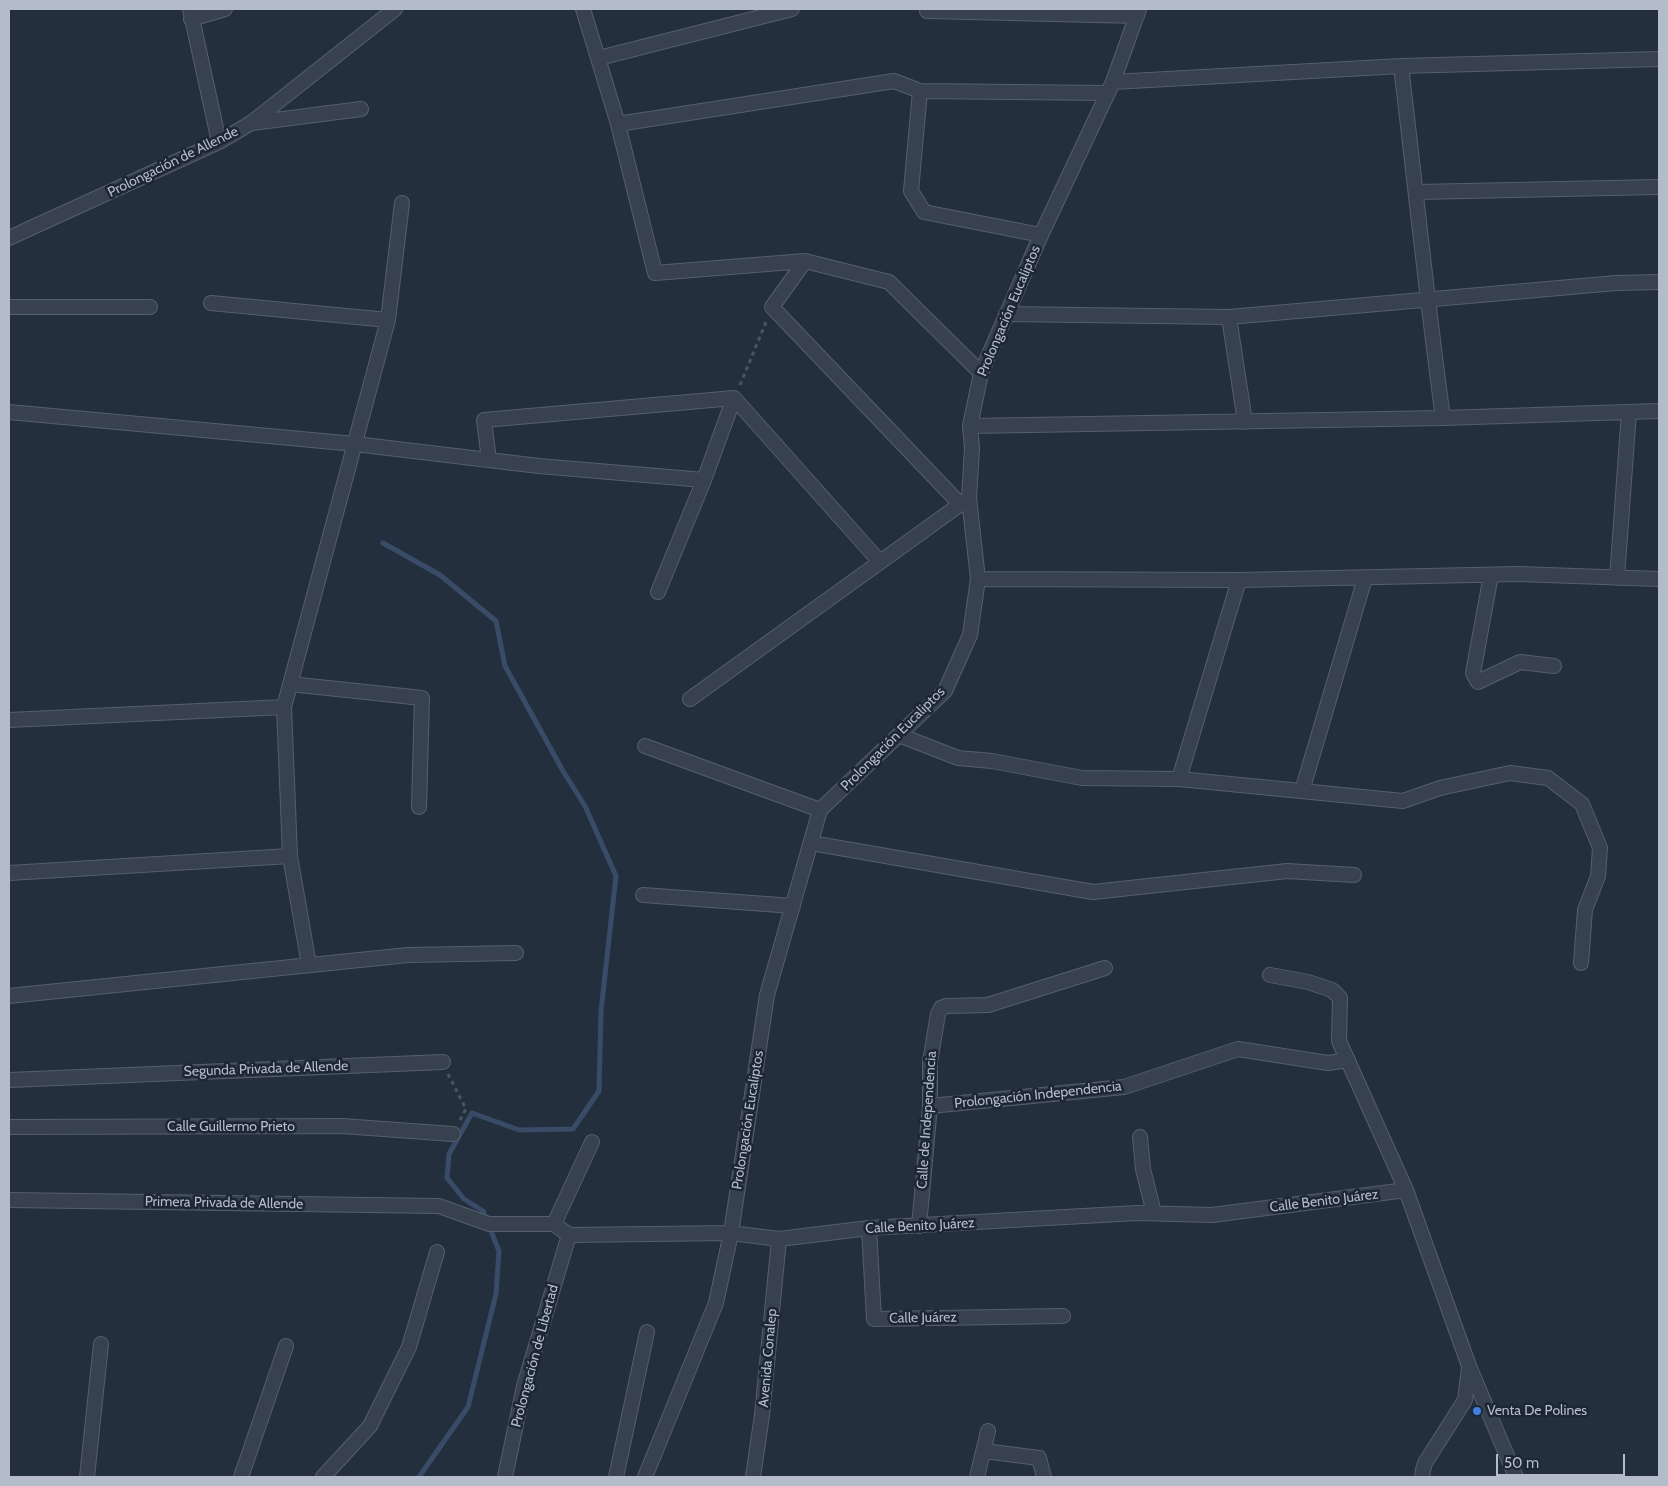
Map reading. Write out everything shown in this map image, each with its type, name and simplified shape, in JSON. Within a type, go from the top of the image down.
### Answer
[{"type":"street","points":[[219,142],[190,14],[225,9]]},
{"type":"street","name":"Prolongación de Allende","points":[[9,238],[219,142],[251,123],[395,9]]},
{"type":"street","points":[[583,9],[618,124],[655,273],[805,261],[889,282],[981,373]]},
{"type":"street","points":[[598,58],[792,9]]},
{"type":"street","points":[[927,11],[1138,12]]},
{"type":"street","name":"Prolongación Eucaliptos","points":[[645,1477],[716,1303],[731,1233],[767,995],[820,810],[945,691],[970,635],[978,579],[964,501],[972,448],[970,426],[981,373],[1041,234],[1111,88],[1138,12]]},
{"type":"street","points":[[618,124],[894,81],[920,91],[1111,88],[1401,66],[1659,59]]},
{"type":"street","points":[[1401,66],[1427,299],[1443,418]]},
{"type":"street","points":[[920,91],[911,191],[924,212],[1041,234]]},
{"type":"street","points":[[251,123],[361,109]]},
{"type":"street","points":[[1416,192],[1659,187]]},
{"type":"street","points":[[309,965],[290,856],[284,707],[388,320],[402,203]]},
{"type":"street","points":[[690,699],[964,501],[772,307],[805,261]]},
{"type":"street","points":[[1006,314],[1229,316],[1616,283],[1659,282]]},
{"type":"street","points":[[211,302],[388,320]]},
{"type":"street","points":[[9,307],[150,306]]},
{"type":"street","points":[[1229,316],[1245,422]]},
{"type":"street","points":[[489,460],[484,420],[734,398]]},
{"type":"street","points":[[658,592],[704,480],[734,398]]},
{"type":"street","points":[[734,398],[880,562]]},
{"type":"street","points":[[970,426],[1443,418],[1659,411]]},
{"type":"street","points":[[9,412],[355,444],[539,466],[704,480]]},
{"type":"street","points":[[1617,578],[1629,412]]},
{"type":"street","points":[[978,579],[1239,580],[1519,574],[1659,579]]},
{"type":"street","points":[[1490,575],[1473,673],[1478,682],[1520,662],[1554,666]]},
{"type":"street","points":[[1302,791],[1365,578]]},
{"type":"street","points":[[1180,779],[1239,580]]},
{"type":"street","points":[[290,684],[422,698],[419,808]]},
{"type":"street","points":[[9,720],[284,707]]},
{"type":"street","points":[[899,735],[958,758],[992,761],[1082,778],[1180,779],[1403,801],[1440,788],[1510,773],[1548,778],[1582,804],[1600,848],[1598,876],[1585,910],[1582,963]]},
{"type":"street","points":[[645,746],[820,810]]},
{"type":"street","points":[[811,843],[1093,892],[1287,871],[1354,875]]},
{"type":"street","points":[[9,873],[290,856]]},
{"type":"street","points":[[643,895],[793,906]]},
{"type":"street","points":[[9,996],[408,955],[516,953]]},
{"type":"street","name":"Calle de Independencia","points":[[919,1226],[930,1106],[930,1062],[938,1014],[941,1008],[946,1006],[988,1005],[1105,968]]},
{"type":"street","points":[[1270,975],[1308,982],[1332,990],[1340,998],[1340,1041],[1406,1190],[1469,1366],[1516,1477]]},
{"type":"street","name":"Prolongación Independencia","points":[[930,1106],[1124,1087],[1238,1049],[1328,1064],[1348,1060]]},
{"type":"street","name":"Segunda Privada de Allende","points":[[9,1080],[443,1062]]},
{"type":"street","name":"Calle Guillermo Prieto","points":[[9,1127],[342,1126],[453,1134]]},
{"type":"street","points":[[1140,1137],[1142,1169],[1154,1214]]},
{"type":"street","points":[[569,1235],[554,1224],[592,1142]]},
{"type":"street","name":"Calle Benito Juárez","points":[[569,1235],[731,1233],[779,1238],[869,1228],[1137,1213],[1212,1216],[1406,1190]]},
{"type":"street","name":"Primera Privada de Allende","points":[[9,1200],[439,1206],[488,1224],[554,1224]]},
{"type":"street","name":"Calle Juárez","points":[[869,1228],[874,1320],[1063,1316]]},
{"type":"street","name":"Prolongación de Libertad","points":[[505,1477],[524,1386],[569,1235]]},
{"type":"street","name":"Avenida Conalep","points":[[753,1477],[762,1415],[779,1238]]},
{"type":"street","points":[[323,1477],[370,1426],[409,1346],[437,1252]]},
{"type":"street","points":[[616,1477],[647,1332]]},
{"type":"street","points":[[87,1477],[101,1344]]},
{"type":"street","points":[[241,1477],[286,1346]]},
{"type":"street","points":[[1422,1477],[1425,1463],[1465,1400],[1469,1366]]},
{"type":"street","points":[[977,1477],[988,1431]]},
{"type":"street","points":[[984,1451],[1039,1458],[1044,1477]]},
{"type":"path","points":[[734,398],[772,307]]},
{"type":"path","points":[[443,1062],[466,1109],[453,1134]]},
{"type":"waterway","points":[[383,543],[440,575],[496,621],[505,666],[563,771],[585,806],[616,876],[601,1011],[599,1091],[573,1129],[519,1130],[472,1113],[449,1154],[447,1178],[464,1199],[483,1211],[499,1251],[496,1294],[468,1407],[419,1477]]},
{"type":"place","name":"Venta De Polines","points":[[1477,1411]]}]
